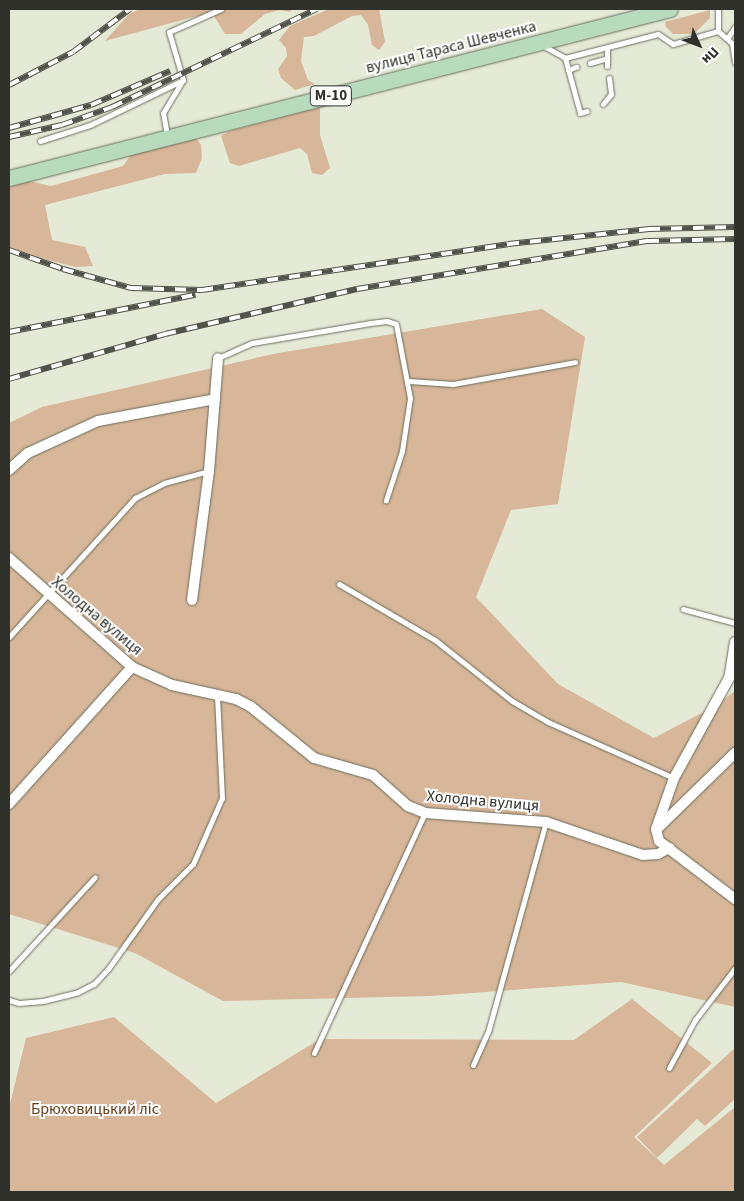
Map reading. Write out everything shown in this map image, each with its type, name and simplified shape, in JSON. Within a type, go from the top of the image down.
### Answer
[{"type":"main road","name":"вулиця Тараса Шевченка","points":[[9,178],[668,9]]},
{"type":"street","points":[[192,600],[209,471],[218,358]]},
{"type":"street","points":[[9,470],[28,453],[98,420],[214,399]]},
{"type":"street","name":"Холодна вулиця","points":[[9,558],[47,594],[132,667],[172,685],[217,694],[250,706],[314,758],[373,775],[401,803],[425,812],[546,822],[643,855],[658,854],[668,848]]},
{"type":"street","points":[[735,642],[729,678],[674,778],[656,829],[659,841],[735,899]]},
{"type":"street","points":[[9,804],[132,667]]},
{"type":"street","points":[[656,829],[735,753]]},
{"type":"lane","points":[[168,138],[163,113],[184,80],[169,32],[221,9]]},
{"type":"lane","points":[[718,9],[718,31]]},
{"type":"lane","points":[[728,37],[735,27]]},
{"type":"lane","points":[[538,42],[565,58],[658,34],[673,44],[718,31],[728,37],[735,63]]},
{"type":"lane","points":[[607,66],[608,48]]},
{"type":"lane","points":[[565,58],[580,113],[587,111]]},
{"type":"lane","points":[[590,63],[607,58]]},
{"type":"lane","points":[[568,70],[576,68]]},
{"type":"lane","points":[[603,104],[611,94],[609,78]]},
{"type":"lane","points":[[40,141],[90,126],[184,80]]},
{"type":"lane","points":[[218,358],[252,343],[387,321],[399,329],[409,381],[408,423],[386,500]]},
{"type":"lane","points":[[409,381],[453,384],[574,362]]},
{"type":"lane","points":[[9,637],[135,498],[164,483],[209,471]]},
{"type":"lane","points":[[339,584],[435,640],[512,701],[548,722],[674,778]]},
{"type":"lane","points":[[683,609],[735,622]]},
{"type":"lane","points":[[9,1000],[19,1003],[43,1001],[78,992],[94,984],[108,969],[158,899],[193,864],[222,798],[217,694]]},
{"type":"lane","points":[[314,1053],[425,812]]},
{"type":"lane","points":[[472,1065],[488,1032],[546,822]]},
{"type":"lane","points":[[9,971],[95,877]]},
{"type":"lane","points":[[669,1068],[696,1020],[735,968]]},
{"type":"green space","points":[[140,9],[292,9],[290,12],[280,10],[265,14],[241,34],[225,34],[214,16],[197,16],[105,41],[129,14]]},
{"type":"green space","points":[[329,9],[379,9],[385,42],[379,50],[372,45],[368,25],[361,15],[352,16],[314,36],[304,37],[301,61],[308,80],[315,84],[295,90],[281,78],[278,69],[287,56],[286,48],[279,40],[290,26]]},
{"type":"green space","points":[[710,10],[710,18],[694,34],[673,34],[666,27],[665,22]]},
{"type":"green space","points":[[320,107],[320,135],[330,168],[322,175],[312,173],[307,154],[300,148],[239,166],[230,163],[221,136],[229,131]]},
{"type":"green space","points":[[196,138],[201,145],[202,158],[196,173],[165,174],[45,205],[52,240],[85,247],[93,266],[76,267],[9,248],[9,187],[29,181],[51,186],[123,166],[131,155],[156,145]]},
{"type":"green space","points":[[542,309],[585,337],[558,504],[511,510],[476,597],[558,684],[654,738],[715,706],[735,691],[735,1007],[621,982],[430,996],[223,1001],[135,953],[9,914],[9,423],[42,407],[273,354]]},
{"type":"green space","name":"Брюховицький ліс","points":[[632,999],[712,1063],[634,1137],[664,1165],[735,1107],[735,1192],[9,1192],[9,1108],[26,1038],[114,1017],[216,1103],[320,1039],[574,1040]]},
{"type":"green space","points":[[735,1048],[735,1099],[705,1126],[697,1119],[657,1158],[637,1137]]},
{"type":"railway","points":[[9,85],[73,52],[130,9]]},
{"type":"railway","points":[[9,137],[62,125],[112,107],[317,9]]},
{"type":"railway","points":[[9,128],[91,105],[170,71]]},
{"type":"railway","points":[[9,250],[63,269],[131,288],[202,290],[508,244],[649,229],[735,227]]},
{"type":"railway","points":[[9,379],[165,334],[357,289],[648,241],[735,239]]},
{"type":"railway","points":[[9,332],[195,295]]}]
